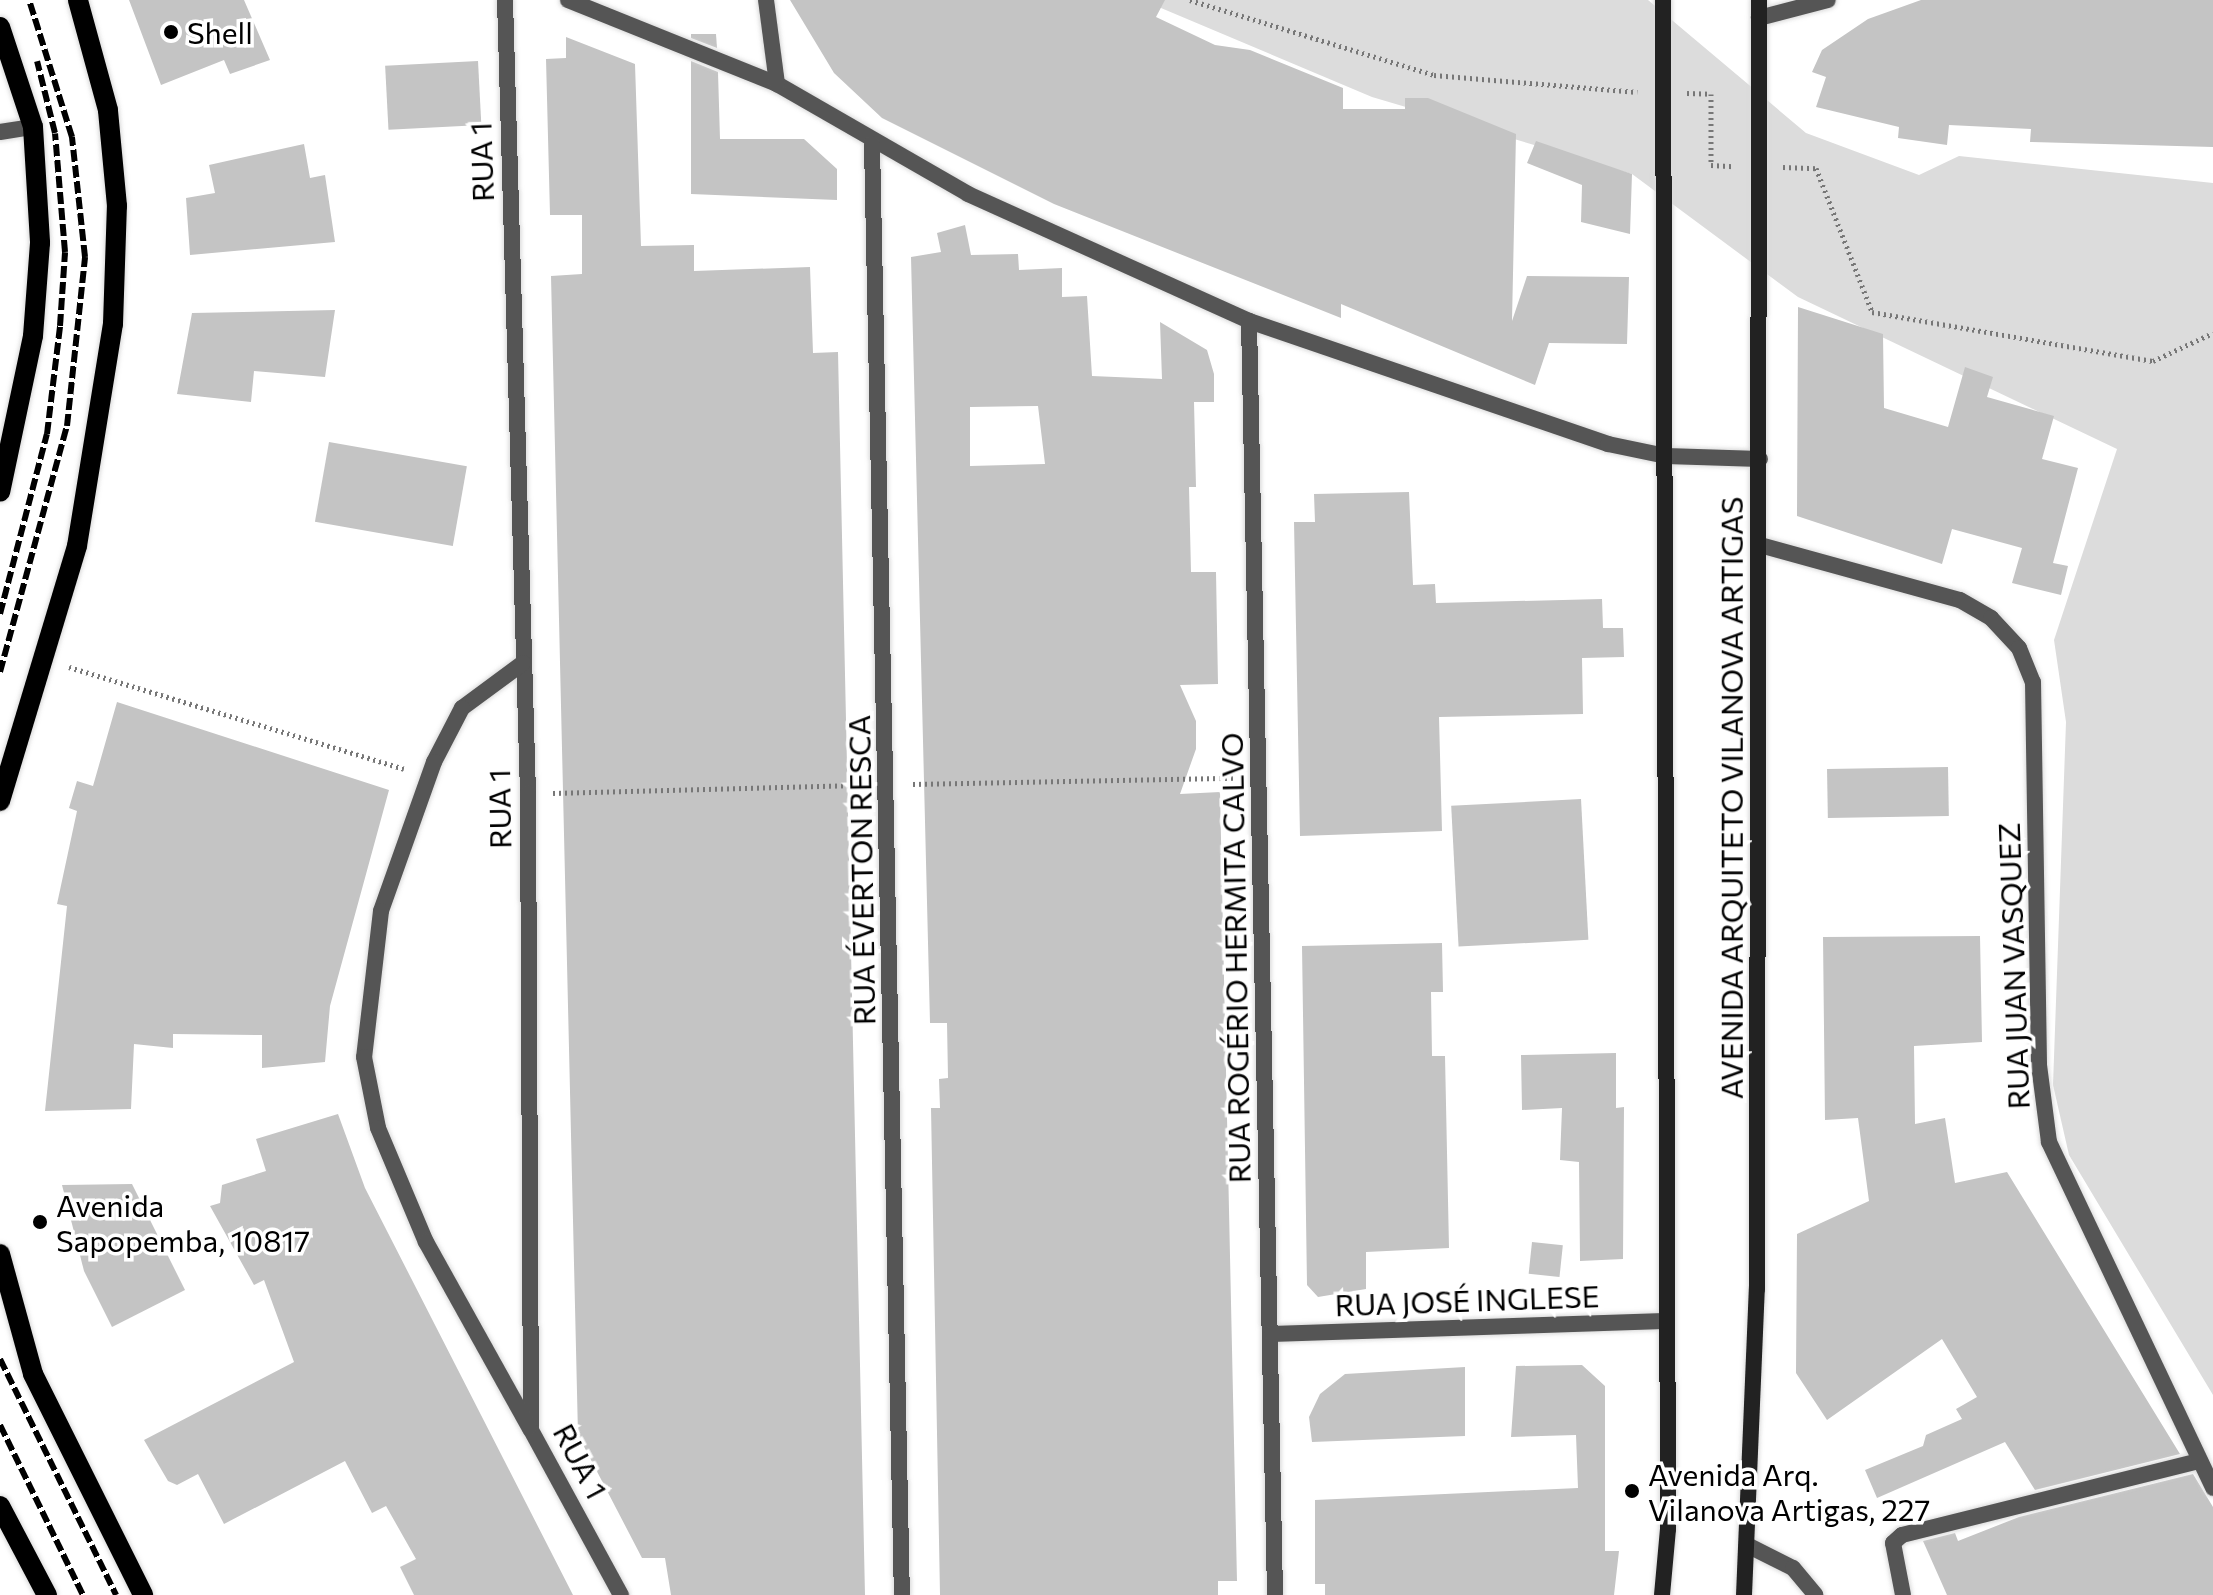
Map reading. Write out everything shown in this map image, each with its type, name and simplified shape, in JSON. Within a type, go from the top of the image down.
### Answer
[{"type":"main road","points":[[0,801],[77,546],[113,324],[117,206],[108,110],[78,0]]},
{"type":"main road","points":[[1662,1595],[1666,456],[1663,0]]},
{"type":"main road","name":"AVENIDA ARQUITETO VILANOVA ARTIGAS","points":[[1744,1595],[1757,1334],[1759,0]]},
{"type":"main road","points":[[0,27],[33,127],[40,243],[33,336],[0,492]]},
{"type":"main road","points":[[0,1254],[33,1374],[143,1595]]},
{"type":"main road","points":[[0,1506],[47,1595]]},
{"type":"street","name":"RUA 1","points":[[505,0],[523,663],[531,1430],[621,1595]]},
{"type":"street","points":[[568,0],[777,84],[872,144],[1249,321],[1608,444],[1666,456],[1760,459]]},
{"type":"street","points":[[766,0],[777,84]]},
{"type":"street","points":[[1759,18],[1828,0]]},
{"type":"street","points":[[0,132],[33,127]]},
{"type":"street","name":"RUA ÉVERTON RESCA","points":[[872,144],[902,1595]]},
{"type":"street","name":"RUA ROGÉRIO HERMITA CALVO","points":[[1249,321],[1275,1595]]},
{"type":"street","name":"RUA JUAN VASQUEZ","points":[[1760,545],[1960,600],[1991,618],[2019,648],[2033,682],[2039,1065],[2049,1142],[2213,1488]]},
{"type":"street","points":[[523,663],[462,708],[428,776],[381,911],[364,1057],[378,1128],[426,1242],[531,1430]]},
{"type":"street","name":"RUA JOSÉ INGLESE","points":[[1272,1334],[1664,1321]]},
{"type":"street","points":[[1903,1595],[1893,1543],[1902,1535],[2199,1461]]},
{"type":"street","points":[[1747,1545],[1793,1568],[1816,1595]]},
{"type":"path","points":[[1190,0],[1434,75],[1711,94],[1711,165],[1816,168],[1872,312],[2153,361],[2213,333]]},
{"type":"path","points":[[41,658],[428,776]]},
{"type":"shaded area","points":[[1142,0],[1648,0],[1806,133],[1919,175],[1959,156],[2213,183],[2213,1395],[2069,1155],[2053,1085],[2066,722],[2054,640],[2117,449],[1798,297],[1632,174],[1372,97]]},
{"type":"building","points":[[129,0],[244,0],[270,60],[230,74],[224,60],[161,85]]},
{"type":"building","points":[[790,0],[1165,0],[1156,17],[1215,45],[1250,50],[1343,88],[1343,109],[1405,109],[1405,98],[1428,98],[1516,134],[1512,321],[1527,276],[1629,277],[1627,344],[1549,343],[1535,385],[1341,304],[1341,318],[1054,204],[882,118],[834,73]]},
{"type":"building","points":[[1921,0],[2213,0],[2213,147],[2030,142],[2031,129],[1949,125],[1947,145],[1898,138],[1899,127],[1816,107],[1826,77],[1812,72],[1822,50],[1868,19]]},
{"type":"building","points":[[691,34],[716,34],[717,48],[691,38]]},
{"type":"building","points":[[566,37],[635,64],[641,246],[694,245],[694,271],[810,267],[813,353],[838,352],[865,1595],[671,1595],[665,1558],[642,1558],[578,1435],[551,276],[582,274],[582,215],[550,215],[546,59],[566,58]]},
{"type":"building","points":[[478,61],[481,125],[388,130],[385,66]]},
{"type":"building","points":[[691,61],[718,72],[720,139],[804,139],[837,169],[837,200],[691,194]]},
{"type":"building","points":[[1536,141],[1632,174],[1630,234],[1581,222],[1582,185],[1527,163]]},
{"type":"building","points":[[304,144],[310,178],[325,175],[335,242],[190,255],[186,198],[215,193],[209,165]]},
{"type":"building","points":[[965,225],[971,255],[1018,254],[1019,270],[1062,268],[1062,297],[1087,296],[1092,376],[1162,379],[1160,322],[1207,350],[1214,374],[1214,402],[1194,402],[1196,487],[1189,487],[1191,572],[1216,572],[1218,684],[1180,685],[1196,721],[1196,749],[1180,794],[1220,792],[1237,1581],[1218,1581],[1218,1595],[940,1595],[931,1108],[940,1108],[939,1079],[948,1078],[947,1023],[930,1023],[911,257],[941,252],[937,233]],"holes":[[[1038,406],[1045,464],[970,466],[970,407]]]},
{"type":"building","points":[[1798,307],[1883,334],[1884,408],[1948,427],[1965,367],[1993,377],[1987,397],[2054,416],[2042,459],[2078,468],[2053,563],[2068,566],[2061,595],[2012,583],[2022,548],[1952,529],[1942,564],[1797,516]]},
{"type":"building","points":[[335,310],[325,377],[254,371],[251,402],[177,394],[192,313]]},
{"type":"building","points":[[329,442],[467,466],[453,546],[315,522]]},
{"type":"building","points":[[1409,492],[1413,585],[1435,584],[1436,603],[1602,599],[1603,628],[1623,628],[1624,657],[1582,658],[1583,714],[1439,717],[1442,831],[1300,836],[1294,522],[1315,522],[1314,494]]},
{"type":"building","points":[[117,702],[389,790],[330,1006],[325,1062],[262,1068],[262,1035],[173,1034],[173,1048],[134,1044],[131,1109],[45,1111],[67,906],[57,904],[77,811],[69,808],[77,781],[93,786]]},
{"type":"building","points":[[1948,767],[1949,816],[1828,818],[1827,769]]},
{"type":"building","points":[[1581,799],[1588,940],[1459,947],[1451,806]]},
{"type":"building","points":[[1980,936],[1982,1042],[1914,1046],[1915,1124],[1945,1118],[1955,1183],[2007,1172],[2180,1454],[2035,1490],[2005,1442],[1877,1498],[1865,1470],[1923,1446],[1926,1435],[1962,1419],[1956,1409],[1977,1397],[1942,1339],[1827,1420],[1796,1373],[1797,1234],[1869,1201],[1858,1118],[1825,1120],[1823,937]]},
{"type":"building","points":[[1442,943],[1443,992],[1431,992],[1432,1056],[1445,1056],[1449,1248],[1366,1252],[1366,1289],[1318,1297],[1307,1285],[1302,946]]},
{"type":"building","points":[[1616,1053],[1616,1108],[1624,1107],[1623,1259],[1580,1261],[1579,1162],[1560,1160],[1562,1108],[1522,1110],[1521,1055]]},
{"type":"building","points":[[338,1114],[365,1188],[573,1595],[414,1595],[400,1567],[416,1559],[386,1506],[372,1513],[345,1461],[224,1524],[198,1474],[177,1485],[168,1481],[144,1440],[294,1362],[264,1280],[254,1285],[210,1206],[220,1203],[222,1185],[266,1171],[256,1139]]},
{"type":"building","points":[[132,1184],[185,1290],[112,1327],[84,1271],[62,1185]]},
{"type":"building","points":[[1532,1242],[1563,1245],[1559,1277],[1529,1274]]},
{"type":"building","points":[[1582,1365],[1605,1386],[1605,1551],[1619,1551],[1614,1595],[1325,1595],[1325,1584],[1315,1584],[1315,1500],[1578,1488],[1576,1435],[1511,1437],[1516,1366]]},
{"type":"building","points":[[1465,1367],[1465,1436],[1312,1442],[1309,1417],[1320,1394],[1345,1374]]},
{"type":"building","points":[[2193,1474],[2213,1507],[2213,1595],[1947,1595],[1923,1541],[1955,1533],[1958,1541],[2019,1517]]},
{"type":"railway","points":[[0,672],[67,426],[85,257],[72,137],[29,0]]},
{"type":"railway","points":[[0,614],[47,434],[65,252],[55,133],[37,61]]},
{"type":"railway","points":[[0,1359],[116,1595]]},
{"type":"railway","points":[[0,1425],[83,1595]]},
{"type":"place","name":"Shell","points":[[171,32]]},
{"type":"place","name":"Avenida Sapopemba, 10817","points":[[40,1222]]},
{"type":"place","name":"Avenida Arq. Vilanova Artigas, 227","points":[[1632,1491]]}]
